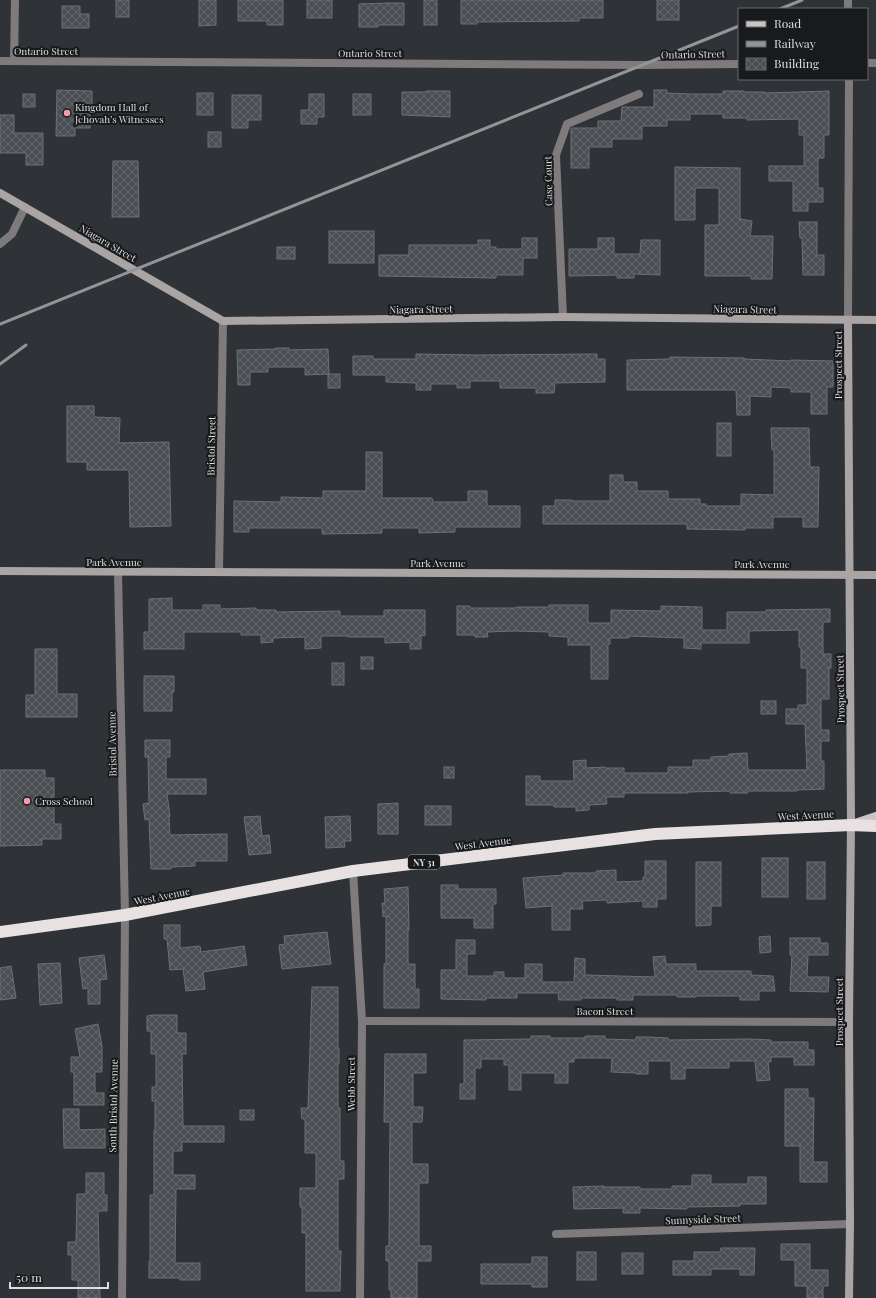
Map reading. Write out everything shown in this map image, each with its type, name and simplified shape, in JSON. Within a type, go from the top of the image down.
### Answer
[{"type":"highway","name":"West Avenue","points":[[0,932],[125,915],[353,871],[655,834],[851,825]]},
{"type":"highway","name":"NY 31","points":[[851,825],[876,826]]},
{"type":"main road","name":"West Avenue","points":[[851,825],[876,817]]},
{"type":"street","points":[[14,61],[15,0]]},
{"type":"street","name":"Ontario Street","points":[[0,61],[642,65],[738,64]]},
{"type":"street","name":"Prospect Street","points":[[849,80],[848,320],[851,825],[849,1298]]},
{"type":"street","name":"Case Court","points":[[563,317],[556,155],[567,124],[639,94]]},
{"type":"street","name":"Niagara Street","points":[[0,193],[223,321],[563,317],[876,320]]},
{"type":"street","points":[[0,244],[12,234],[25,208]]},
{"type":"street","name":"Bristol Street","points":[[219,572],[223,321]]},
{"type":"street","name":"Park Avenue","points":[[0,571],[876,575]]},
{"type":"street","name":"Bristol Avenue","points":[[118,572],[125,915]]},
{"type":"street","name":"Webb Street","points":[[353,871],[362,1021],[360,1298]]},
{"type":"street","name":"South Bristol Avenue","points":[[122,1298],[125,915]]},
{"type":"street","name":"Bacon Street","points":[[362,1021],[849,1022]]},
{"type":"street","name":"Sunnyside Street","points":[[556,1234],[850,1224]]},
{"type":"building","points":[[116,0],[129,0],[129,17],[116,17]]},
{"type":"building","points":[[199,0],[216,0],[216,25],[199,26]]},
{"type":"building","points":[[238,0],[283,0],[283,25],[267,25],[267,21],[238,21]]},
{"type":"building","points":[[307,0],[332,0],[332,18],[307,18]]},
{"type":"building","points":[[424,0],[437,0],[437,25],[424,25]]},
{"type":"building","points":[[461,0],[603,0],[603,18],[579,18],[579,21],[477,22],[477,24],[461,24]]},
{"type":"building","points":[[657,0],[679,0],[679,20],[657,20]]},
{"type":"building","points":[[404,3],[404,25],[359,27],[359,4]]},
{"type":"building","points":[[62,6],[80,6],[80,14],[89,14],[89,28],[62,28]]},
{"type":"building","name":"Kingdom Hall of Jehovah’s Witnesses","points":[[57,90],[92,91],[90,128],[75,128],[75,136],[56,136]]},
{"type":"building","points":[[654,90],[667,90],[667,93],[690,94],[723,94],[723,91],[765,93],[829,91],[829,135],[824,135],[824,158],[818,158],[818,188],[823,188],[823,202],[808,202],[808,211],[793,211],[793,181],[769,181],[769,166],[804,166],[804,135],[799,135],[799,119],[747,120],[747,118],[723,118],[723,114],[690,114],[690,120],[667,120],[667,126],[642,126],[642,139],[612,139],[612,147],[589,147],[589,168],[571,168],[571,128],[598,128],[598,121],[621,121],[622,107],[654,107]]},
{"type":"building","points":[[450,91],[450,117],[402,115],[402,92]]},
{"type":"building","points":[[197,93],[213,93],[213,115],[197,115]]},
{"type":"building","points":[[23,94],[35,94],[35,107],[23,107]]},
{"type":"building","points":[[309,94],[324,94],[324,117],[317,117],[317,124],[301,124],[301,110],[309,110]]},
{"type":"building","points":[[353,94],[371,94],[371,115],[353,115]]},
{"type":"building","points":[[232,95],[261,95],[261,120],[248,120],[248,128],[232,128]]},
{"type":"building","points":[[0,115],[14,115],[14,133],[43,133],[43,165],[26,165],[26,153],[0,153]]},
{"type":"building","points":[[208,132],[221,132],[221,147],[208,147]]},
{"type":"building","points":[[113,161],[138,161],[139,217],[112,217]]},
{"type":"building","points":[[675,167],[740,168],[740,219],[752,221],[750,236],[773,236],[772,279],[751,279],[751,276],[705,276],[705,225],[719,225],[719,188],[695,188],[695,220],[675,220]]},
{"type":"building","points":[[799,222],[817,222],[817,255],[824,255],[824,275],[803,275],[802,238],[800,238]]},
{"type":"building","points":[[329,231],[374,231],[374,263],[329,263]]},
{"type":"building","points":[[522,238],[537,238],[537,258],[523,258],[523,275],[496,275],[496,278],[379,276],[379,255],[409,255],[409,245],[478,245],[478,240],[490,240],[490,247],[496,247],[496,249],[522,249]]},
{"type":"building","points":[[598,238],[614,238],[614,254],[640,254],[641,240],[660,240],[660,275],[634,274],[634,278],[617,278],[617,275],[569,276],[569,249],[598,249]]},
{"type":"building","points":[[277,247],[295,247],[295,259],[277,259]]},
{"type":"building","points":[[289,348],[289,350],[328,349],[329,374],[305,375],[305,367],[268,367],[268,372],[250,372],[250,385],[238,385],[237,350]]},
{"type":"building","points":[[416,354],[597,354],[597,359],[605,359],[605,382],[555,383],[554,393],[536,393],[536,388],[500,388],[500,381],[470,381],[470,388],[457,388],[457,384],[431,384],[431,390],[416,390],[416,383],[386,382],[386,375],[353,375],[353,356],[373,356],[373,359],[416,359]]},
{"type":"building","points":[[670,357],[833,361],[833,387],[827,387],[827,414],[811,414],[811,392],[791,392],[791,388],[771,387],[771,397],[750,396],[750,415],[737,415],[736,390],[627,390],[627,360],[670,359]]},
{"type":"building","points":[[328,374],[340,374],[340,388],[328,388]]},
{"type":"building","points":[[67,406],[94,406],[94,417],[120,418],[119,443],[169,442],[171,526],[130,527],[129,470],[87,470],[87,462],[67,462]]},
{"type":"building","points":[[717,423],[731,423],[731,456],[717,456]]},
{"type":"building","points":[[771,428],[809,428],[810,467],[819,467],[818,527],[803,527],[803,517],[773,517],[773,528],[745,528],[745,530],[687,529],[687,524],[543,524],[543,506],[555,506],[555,500],[610,501],[610,475],[623,475],[623,482],[637,482],[637,491],[668,491],[668,499],[700,499],[700,504],[706,504],[706,506],[741,506],[741,494],[774,495],[774,450],[772,450]]},
{"type":"building","points":[[366,452],[382,452],[382,498],[432,498],[433,502],[468,502],[468,491],[487,491],[487,506],[520,506],[520,527],[455,527],[455,532],[419,533],[419,528],[382,528],[382,533],[322,534],[322,528],[249,528],[249,532],[234,532],[234,501],[281,502],[281,497],[323,498],[323,491],[366,491]]},
{"type":"building","points":[[172,598],[172,610],[203,610],[203,605],[220,605],[220,609],[256,608],[256,610],[276,610],[276,612],[340,611],[340,616],[384,616],[384,610],[425,610],[425,636],[421,635],[421,649],[410,649],[410,642],[385,643],[385,637],[321,636],[321,648],[305,649],[305,637],[273,638],[273,642],[261,643],[261,635],[241,635],[241,632],[184,632],[184,649],[144,649],[144,632],[149,632],[149,599]]},
{"type":"building","points":[[549,605],[588,605],[588,623],[611,623],[611,610],[661,611],[661,606],[702,607],[702,630],[727,630],[727,612],[830,609],[830,622],[823,622],[823,654],[831,654],[831,668],[829,668],[829,699],[821,699],[821,730],[829,730],[829,741],[821,741],[821,761],[824,761],[824,789],[797,791],[748,791],[748,793],[730,793],[730,791],[688,793],[624,793],[624,797],[606,797],[607,804],[589,805],[589,810],[576,811],[576,807],[526,805],[526,776],[540,776],[540,781],[574,781],[573,761],[586,760],[586,768],[624,768],[624,773],[668,773],[668,767],[693,767],[693,760],[711,760],[711,757],[747,753],[748,770],[807,770],[805,724],[786,724],[786,709],[798,709],[798,705],[807,705],[807,668],[801,668],[799,630],[749,631],[749,643],[701,643],[701,649],[684,648],[684,638],[629,636],[629,638],[610,638],[610,644],[608,644],[608,679],[591,679],[591,645],[568,645],[568,637],[549,636],[549,632],[514,631],[487,632],[488,637],[457,635],[457,606],[470,606],[470,608],[516,608],[549,607]]},
{"type":"building","points":[[35,649],[57,649],[57,694],[77,694],[77,717],[26,717],[26,695],[35,695]]},
{"type":"building","points":[[361,657],[373,657],[373,669],[361,669]]},
{"type":"building","points":[[332,663],[344,663],[344,685],[332,685]]},
{"type":"building","points":[[144,676],[174,676],[172,711],[144,711]]},
{"type":"building","points":[[761,701],[776,701],[776,714],[761,714]]},
{"type":"building","points":[[145,740],[170,740],[170,757],[166,757],[166,779],[206,779],[206,794],[167,794],[170,816],[170,835],[227,834],[227,861],[195,861],[195,866],[171,867],[171,869],[151,869],[149,819],[145,820],[143,804],[149,803],[148,757],[145,757]]},
{"type":"building","points":[[444,767],[454,767],[454,778],[444,778]]},
{"type":"building","name":"Cross School","points":[[0,770],[45,770],[45,778],[54,778],[54,824],[61,824],[61,839],[42,839],[42,845],[0,846]]},
{"type":"building","points":[[398,803],[398,834],[378,834],[378,804]]},
{"type":"building","points":[[425,806],[451,806],[451,825],[425,825]]},
{"type":"building","points":[[260,816],[262,836],[269,835],[271,853],[249,855],[244,817]]},
{"type":"building","points":[[350,816],[351,841],[344,841],[345,847],[326,848],[325,817]]},
{"type":"building","points":[[762,858],[788,858],[788,897],[762,897]]},
{"type":"building","points":[[645,861],[666,861],[666,899],[657,899],[657,907],[643,907],[643,901],[607,903],[607,900],[582,901],[583,909],[570,909],[570,930],[552,930],[552,906],[526,908],[523,878],[563,875],[563,873],[596,873],[596,871],[616,870],[616,882],[643,881],[643,877],[645,877]]},
{"type":"building","points":[[696,862],[721,862],[721,906],[711,906],[711,925],[696,926]]},
{"type":"building","points":[[807,862],[825,862],[825,899],[807,899]]},
{"type":"building","points":[[441,885],[458,885],[458,889],[496,889],[496,904],[493,904],[493,928],[474,928],[474,918],[441,918]]},
{"type":"building","points":[[408,887],[408,964],[415,964],[415,989],[419,989],[419,1008],[384,1008],[386,916],[383,917],[382,903],[385,903],[384,889]]},
{"type":"building","points":[[164,925],[180,925],[180,948],[200,946],[201,952],[244,946],[247,965],[203,972],[205,989],[186,991],[183,969],[170,970],[167,939],[164,939]]},
{"type":"building","points":[[327,932],[331,964],[282,969],[279,945],[285,944],[284,936]]},
{"type":"building","points":[[770,936],[771,952],[760,953],[759,937]]},
{"type":"building","points":[[790,938],[820,938],[820,943],[828,943],[828,955],[808,955],[807,977],[829,977],[828,992],[790,991],[792,955],[790,955]]},
{"type":"building","points":[[456,940],[475,940],[475,954],[467,954],[467,976],[494,976],[494,972],[504,972],[504,978],[525,978],[525,964],[542,964],[542,982],[574,982],[575,958],[585,959],[585,975],[655,977],[653,957],[665,956],[666,964],[696,964],[696,971],[751,971],[751,975],[773,976],[775,991],[759,991],[759,1000],[740,1000],[740,996],[677,997],[677,995],[633,995],[633,1000],[617,1000],[617,998],[581,998],[581,1000],[559,1000],[558,993],[517,993],[517,998],[486,998],[486,1000],[441,999],[441,970],[456,970]]},
{"type":"building","points":[[104,955],[107,979],[100,980],[100,1004],[88,1004],[88,988],[83,989],[79,958]]},
{"type":"building","points":[[60,963],[62,1003],[40,1005],[38,964]]},
{"type":"building","points":[[11,966],[16,998],[0,1000],[0,968]]},
{"type":"building","points":[[312,987],[338,987],[338,1108],[340,1108],[340,1161],[344,1161],[344,1179],[338,1179],[338,1251],[341,1251],[340,1291],[306,1291],[306,1233],[302,1233],[300,1188],[316,1188],[316,1153],[305,1153],[305,1119],[302,1119],[301,1108],[308,1108]]},
{"type":"building","points":[[177,1015],[177,1033],[186,1033],[186,1054],[182,1054],[183,1126],[224,1126],[224,1142],[182,1142],[182,1151],[173,1151],[173,1175],[195,1175],[195,1189],[176,1189],[175,1263],[200,1263],[200,1280],[180,1280],[180,1278],[149,1278],[150,1195],[154,1195],[155,1101],[152,1101],[152,1087],[156,1087],[156,1054],[151,1054],[151,1031],[147,1031],[147,1016]]},
{"type":"building","points":[[98,1024],[102,1046],[102,1072],[95,1072],[95,1093],[104,1093],[104,1105],[74,1105],[74,1072],[71,1072],[71,1057],[80,1057],[75,1029]]},
{"type":"building","points":[[531,1036],[550,1036],[550,1038],[585,1038],[585,1036],[605,1036],[605,1039],[636,1040],[636,1037],[668,1038],[668,1040],[750,1039],[771,1040],[771,1042],[808,1042],[808,1050],[814,1050],[814,1065],[794,1065],[794,1057],[771,1057],[771,1062],[768,1061],[770,1080],[757,1081],[755,1061],[729,1061],[729,1068],[685,1068],[685,1079],[671,1079],[671,1061],[648,1061],[648,1074],[636,1074],[611,1072],[612,1058],[574,1058],[574,1062],[568,1062],[568,1083],[555,1083],[555,1073],[521,1073],[521,1090],[509,1090],[509,1065],[504,1065],[504,1059],[481,1059],[481,1068],[475,1068],[475,1099],[460,1099],[460,1084],[464,1084],[464,1040],[531,1039]]},
{"type":"building","points":[[385,1054],[426,1054],[426,1073],[413,1073],[413,1107],[423,1107],[422,1122],[412,1122],[412,1164],[428,1164],[428,1183],[419,1183],[419,1246],[431,1246],[431,1261],[417,1261],[417,1298],[391,1298],[391,1290],[389,1290],[389,1261],[386,1261],[386,1246],[389,1246],[390,1122],[384,1122]]},
{"type":"building","points":[[785,1089],[808,1089],[808,1098],[814,1098],[813,1162],[827,1162],[827,1182],[800,1182],[800,1146],[785,1146]]},
{"type":"building","points":[[63,1109],[79,1109],[79,1130],[105,1129],[105,1148],[64,1148]]},
{"type":"building","points":[[240,1110],[254,1110],[254,1120],[240,1120]]},
{"type":"building","points":[[86,1173],[104,1173],[104,1195],[107,1195],[107,1211],[98,1211],[100,1298],[78,1298],[78,1280],[72,1280],[72,1255],[68,1255],[68,1242],[76,1242],[77,1194],[86,1194]]},
{"type":"building","points":[[692,1175],[711,1175],[711,1184],[748,1184],[748,1177],[766,1177],[766,1204],[687,1207],[687,1209],[640,1208],[640,1213],[623,1213],[623,1208],[574,1209],[573,1187],[604,1186],[640,1187],[640,1189],[672,1189],[672,1186],[692,1186]]},
{"type":"building","points":[[781,1244],[810,1244],[810,1270],[828,1270],[828,1286],[823,1286],[823,1298],[807,1298],[807,1286],[795,1286],[795,1260],[781,1260]]},
{"type":"building","points":[[721,1248],[755,1248],[754,1275],[740,1275],[740,1269],[711,1269],[711,1275],[673,1275],[673,1261],[694,1261],[694,1252],[720,1252]]},
{"type":"building","points":[[577,1252],[596,1252],[596,1280],[577,1280]]},
{"type":"building","points":[[622,1253],[643,1253],[643,1274],[622,1274]]},
{"type":"building","points":[[532,1257],[547,1257],[547,1287],[532,1287],[532,1284],[481,1284],[481,1264],[532,1264]]},
{"type":"railway","points":[[782,8],[802,0]]},
{"type":"railway","points":[[0,324],[738,26]]},
{"type":"railway","points":[[0,364],[26,345]]},
{"type":"place","name":"Kingdom Hall of Jehovah’s Witnesses","points":[[67,113]]},
{"type":"place","name":"Cross School","points":[[27,801]]}]
